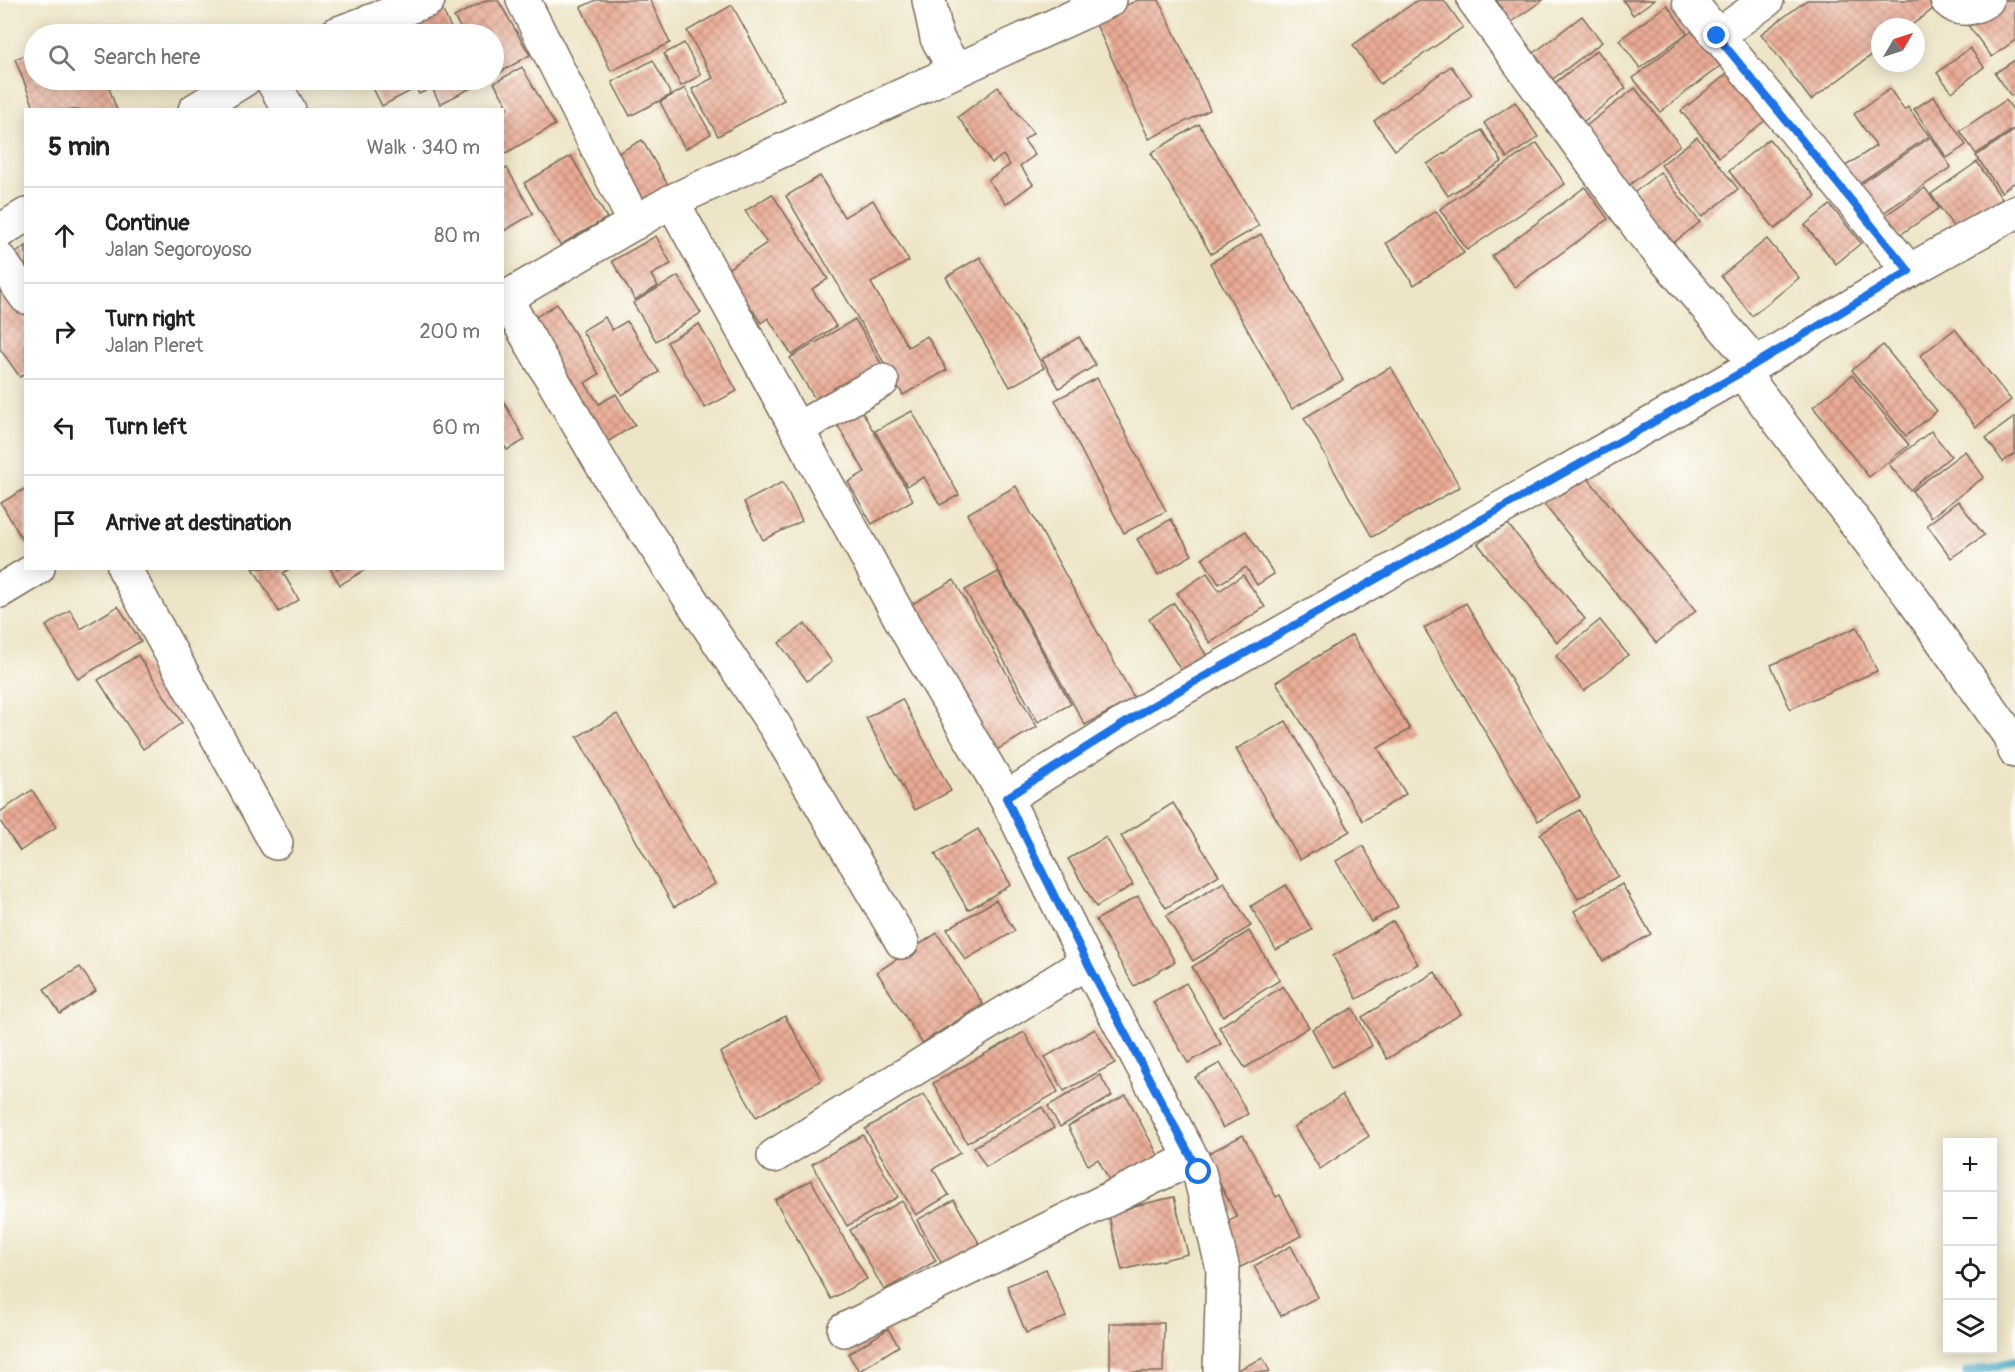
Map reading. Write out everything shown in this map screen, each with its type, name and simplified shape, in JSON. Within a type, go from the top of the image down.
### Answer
[{"type":"street","points":[[354,24],[387,6],[428,0]]},
{"type":"street","points":[[522,0],[635,223]]},
{"type":"street","points":[[929,0],[937,38],[956,71]]},
{"type":"street","points":[[902,942],[775,726],[608,475],[504,299],[672,201],[1110,0]]},
{"type":"street","points":[[1474,0],[1646,237],[1748,367],[2013,739]]},
{"type":"street","points":[[1689,0],[1909,271]]},
{"type":"street","points":[[1717,36],[1767,0]]},
{"type":"street","points":[[1947,0],[1961,9],[1973,8],[1987,0]]},
{"type":"street","points":[[198,108],[227,90]]},
{"type":"street","points":[[278,90],[288,108]]},
{"type":"street","points":[[672,201],[910,636],[1006,798],[1087,962],[1199,1172],[1223,1269],[1220,1372]]},
{"type":"street","points":[[1006,798],[1152,706],[1748,367],[1909,271],[2015,212]]},
{"type":"street","points":[[0,231],[24,216]]},
{"type":"street","points":[[0,260],[24,294]]},
{"type":"street","points":[[797,429],[882,381]]},
{"type":"street","points":[[0,591],[35,570]]},
{"type":"street","points":[[125,570],[276,843]]},
{"type":"street","points":[[774,1156],[1087,962]]},
{"type":"street","points":[[844,1330],[1192,1158]]},
{"type":"building","points":[[486,0],[498,0],[530,55],[504,70],[504,24],[458,24],[454,17]]},
{"type":"building","points":[[596,0],[650,0],[670,43],[611,71],[581,7]]},
{"type":"building","points":[[1138,0],[1159,0],[1210,110],[1149,139],[1094,20]]},
{"type":"building","points":[[1418,0],[1444,0],[1463,27],[1380,84],[1353,45]]},
{"type":"building","points":[[1496,0],[1543,0],[1511,22]]},
{"type":"building","points":[[1623,0],[1654,0],[1633,15]]},
{"type":"building","points":[[1807,0],[1932,0],[1937,6],[1921,18],[1871,18],[1871,56],[1811,100],[1761,34]]},
{"type":"building","points":[[1999,0],[2015,0],[2015,40],[1992,57],[1967,24]]},
{"type":"building","points":[[732,5],[784,100],[718,136],[692,89],[713,78],[687,31]]},
{"type":"building","points":[[1667,5],[1687,33],[1640,68],[1619,40]]},
{"type":"building","points":[[441,7],[449,24],[406,24]]},
{"type":"building","points":[[1582,16],[1602,42],[1550,81],[1530,56]]},
{"type":"building","points":[[1692,31],[1720,66],[1660,112],[1633,78]]},
{"type":"building","points":[[684,43],[701,75],[681,86],[664,54]]},
{"type":"building","points":[[1970,48],[1984,67],[1952,92],[1937,73]]},
{"type":"building","points":[[1597,50],[1626,88],[1579,125],[1550,87]]},
{"type":"building","points":[[24,56],[24,82],[15,59]]},
{"type":"building","points":[[653,60],[671,95],[630,116],[612,82]]},
{"type":"building","points":[[2015,60],[2015,93],[2011,96],[1995,73]]},
{"type":"building","points":[[1451,66],[1472,95],[1395,150],[1374,121]]},
{"type":"building","points":[[522,67],[555,125],[506,153],[504,150],[504,111],[509,108],[498,90],[504,90],[504,77]]},
{"type":"building","points":[[1729,72],[1767,119],[1719,157],[1681,111]]},
{"type":"building","points":[[998,87],[1033,133],[1024,140],[1035,155],[1020,166],[1033,184],[1006,204],[988,180],[1010,165],[1003,155],[992,163],[958,117]]},
{"type":"building","points":[[685,88],[711,134],[685,149],[660,102]]},
{"type":"building","points":[[1635,88],[1680,145],[1623,190],[1577,133]]},
{"type":"building","points":[[1890,89],[1904,110],[1908,107],[1929,136],[1856,185],[1844,167],[1876,146],[1854,114]]},
{"type":"building","points":[[27,90],[110,90],[116,108],[34,108]]},
{"type":"building","points":[[374,90],[412,90],[382,106]]},
{"type":"building","points":[[433,90],[467,90],[440,104]]},
{"type":"building","points":[[1934,96],[1966,145],[1947,158],[1914,109]]},
{"type":"building","points":[[2006,100],[2015,113],[2015,128],[1976,154],[1960,131]]},
{"type":"building","points":[[1515,102],[1538,137],[1507,158],[1484,123]]},
{"type":"building","points":[[1199,124],[1259,226],[1211,254],[1151,153]]},
{"type":"building","points":[[1482,130],[1502,162],[1448,196],[1427,164]]},
{"type":"building","points":[[2015,130],[2015,182],[2001,192],[1976,156]]},
{"type":"building","points":[[1697,137],[1738,189],[1702,217],[1661,165]]},
{"type":"building","points":[[1931,137],[1951,167],[1880,215],[1859,185]]},
{"type":"building","points":[[1769,139],[1816,196],[1775,229],[1729,171]]},
{"type":"building","points":[[642,140],[671,190],[638,208],[609,158]]},
{"type":"building","points":[[1537,143],[1565,184],[1467,250],[1440,209]]},
{"type":"building","points":[[571,156],[607,218],[560,245],[524,183]]},
{"type":"building","points":[[1977,162],[2002,199],[1956,231],[1931,194]]},
{"type":"building","points":[[507,168],[533,214],[504,231],[504,170]]},
{"type":"building","points":[[1660,172],[1700,222],[1664,250],[1625,200]]},
{"type":"building","points":[[820,176],[844,217],[873,200],[909,261],[871,283],[908,347],[927,336],[947,370],[903,395],[786,196]]},
{"type":"building","points":[[1585,187],[1608,219],[1515,287],[1492,256]]},
{"type":"building","points":[[1925,188],[1939,208],[1894,239],[1880,219]]},
{"type":"building","points":[[772,194],[828,279],[812,289],[836,326],[792,355],[768,318],[761,323],[726,270],[767,243],[745,211]]},
{"type":"building","points":[[1830,205],[1861,243],[1836,264],[1805,225]]},
{"type":"building","points":[[1436,211],[1464,253],[1414,285],[1386,243]]},
{"type":"building","points":[[1261,234],[1343,380],[1292,409],[1210,263]]},
{"type":"building","points":[[656,236],[671,264],[651,275],[658,286],[635,300],[612,261]]},
{"type":"building","points":[[1767,239],[1799,278],[1752,316],[1721,276]]},
{"type":"building","points":[[24,247],[24,282],[8,258]]},
{"type":"building","points":[[980,257],[1044,368],[1010,387],[946,277]]},
{"type":"building","points":[[678,276],[701,313],[656,341],[633,303]]},
{"type":"building","points":[[0,283],[24,307],[24,374],[20,377],[0,349]]},
{"type":"building","points":[[557,304],[599,374],[585,383],[599,404],[616,394],[635,425],[599,447],[524,324]]},
{"type":"building","points":[[605,317],[612,330],[627,321],[659,372],[622,395],[582,331]]},
{"type":"building","points":[[855,319],[885,370],[821,409],[790,358]]},
{"type":"building","points":[[699,324],[737,391],[705,408],[667,342]]},
{"type":"building","points":[[1955,329],[2011,400],[1976,427],[1920,356]]},
{"type":"building","points":[[1079,337],[1096,365],[1059,388],[1042,359]]},
{"type":"building","points":[[1883,345],[1937,411],[1906,436],[1852,370]]},
{"type":"building","points":[[1391,367],[1460,487],[1372,537],[1304,418]]},
{"type":"building","points":[[1852,375],[1909,445],[1869,477],[1813,407]]},
{"type":"building","points":[[1097,378],[1166,511],[1124,533],[1055,400]]},
{"type":"building","points":[[856,401],[913,500],[872,524],[848,482],[865,472],[831,414]]},
{"type":"building","points":[[504,403],[525,440],[507,450],[504,446]]},
{"type":"building","points":[[912,411],[959,495],[940,505],[924,477],[907,486],[875,431]]},
{"type":"building","points":[[2015,417],[2015,453],[2003,462],[1986,438]]},
{"type":"building","points":[[1931,431],[1951,456],[1910,490],[1889,464]]},
{"type":"building","points":[[1965,451],[1984,477],[1931,517],[1912,491]]},
{"type":"building","points":[[1582,471],[1696,611],[1656,643],[1543,503]]},
{"type":"building","points":[[783,482],[802,521],[763,540],[744,502]]},
{"type":"building","points":[[1016,486],[1134,698],[1085,725],[967,514]]},
{"type":"building","points":[[24,489],[24,543],[1,503]]},
{"type":"building","points":[[1958,501],[1984,535],[1951,558],[1927,525]]},
{"type":"building","points":[[1171,519],[1192,555],[1158,575],[1137,539]]},
{"type":"building","points":[[1506,522],[1585,619],[1557,642],[1478,544]]},
{"type":"building","points":[[1246,531],[1274,574],[1257,585],[1246,567],[1219,584],[1202,558]]},
{"type":"building","points":[[254,570],[288,570],[283,573],[299,600],[279,612]]},
{"type":"building","points":[[331,570],[365,570],[340,585]]},
{"type":"building","points":[[998,572],[1071,704],[1038,722],[965,590]]},
{"type":"building","points":[[1207,573],[1219,591],[1243,575],[1265,607],[1210,643],[1177,593]]},
{"type":"building","points":[[954,580],[1037,727],[993,752],[910,605]]},
{"type":"building","points":[[1174,603],[1210,661],[1185,677],[1149,619]]},
{"type":"building","points":[[1466,603],[1580,797],[1538,821],[1424,628]]},
{"type":"building","points":[[118,606],[141,641],[78,679],[46,626],[70,610],[81,629]]},
{"type":"building","points":[[1600,620],[1628,655],[1584,691],[1556,656]]},
{"type":"building","points":[[805,624],[832,662],[807,681],[779,643]]},
{"type":"building","points":[[1857,627],[1877,671],[1790,709],[1771,665]]},
{"type":"building","points":[[1352,635],[1410,729],[1378,748],[1406,794],[1363,821],[1276,682]]},
{"type":"building","points":[[138,655],[182,723],[143,749],[98,680]]},
{"type":"building","points":[[902,699],[951,791],[915,810],[866,718]]},
{"type":"building","points":[[617,714],[715,884],[674,907],[577,737]]},
{"type":"building","points":[[1286,721],[1350,831],[1300,860],[1236,749]]},
{"type":"building","points":[[32,790],[56,827],[20,851],[0,821],[0,812]]},
{"type":"building","points":[[1173,803],[1219,875],[1166,908],[1121,836]]},
{"type":"building","points":[[1579,810],[1618,876],[1578,899],[1540,834]]},
{"type":"building","points":[[978,829],[1011,885],[968,910],[935,854]]},
{"type":"building","points":[[1106,837],[1133,885],[1096,907],[1068,859]]},
{"type":"building","points":[[1363,846],[1398,907],[1371,922],[1336,861]]},
{"type":"building","points":[[1224,882],[1251,926],[1193,961],[1166,916]]},
{"type":"building","points":[[1622,884],[1651,934],[1603,961],[1574,911]]},
{"type":"building","points":[[1286,885],[1312,930],[1276,950],[1251,906]]},
{"type":"building","points":[[1138,896],[1175,962],[1134,986],[1096,920]]},
{"type":"building","points":[[996,900],[1015,931],[965,960],[947,929]]},
{"type":"building","points":[[1393,921],[1418,964],[1357,999],[1333,956]]},
{"type":"building","points":[[1249,931],[1280,980],[1223,1016],[1192,967]]},
{"type":"building","points":[[937,933],[983,1004],[922,1043],[877,972]]},
{"type":"building","points":[[80,967],[96,991],[60,1014],[44,989]]},
{"type":"building","points":[[1435,972],[1461,1014],[1387,1059],[1362,1017]]},
{"type":"building","points":[[1186,983],[1221,1044],[1188,1063],[1153,1002]]},
{"type":"building","points":[[1283,986],[1309,1027],[1245,1068],[1219,1027]]},
{"type":"building","points":[[1353,1008],[1372,1046],[1332,1067],[1312,1029]]},
{"type":"building","points":[[785,1016],[822,1080],[756,1117],[720,1053]]},
{"type":"building","points":[[1095,1029],[1115,1063],[1064,1091],[1045,1057]]},
{"type":"building","points":[[1024,1032],[1058,1092],[967,1143],[933,1083]]},
{"type":"building","points":[[1220,1063],[1248,1114],[1223,1128],[1195,1077]]},
{"type":"building","points":[[1100,1075],[1112,1096],[1060,1127],[1048,1106]]},
{"type":"building","points":[[924,1094],[960,1153],[933,1169],[949,1195],[916,1215],[865,1129]]},
{"type":"building","points":[[1126,1095],[1160,1159],[1111,1184],[1098,1159],[1088,1165],[1068,1126]]},
{"type":"building","points":[[1342,1095],[1369,1136],[1320,1169],[1294,1127]]},
{"type":"building","points":[[1042,1107],[1054,1128],[986,1167],[974,1147]]},
{"type":"building","points":[[863,1135],[898,1197],[847,1226],[812,1164]]},
{"type":"building","points":[[1243,1135],[1276,1197],[1280,1195],[1301,1236],[1241,1267],[1219,1226],[1237,1217],[1205,1155]]},
{"type":"building","points":[[811,1180],[867,1279],[831,1299],[775,1200]]},
{"type":"building","points":[[1174,1197],[1188,1254],[1122,1270],[1108,1212]]},
{"type":"building","points":[[954,1200],[982,1248],[945,1269],[917,1220]]},
{"type":"building","points":[[902,1201],[936,1261],[884,1290],[850,1230]]},
{"type":"building","points":[[1291,1246],[1318,1297],[1281,1316],[1254,1266]]},
{"type":"building","points":[[1046,1269],[1066,1317],[1026,1333],[1007,1286]]},
{"type":"building","points":[[1110,1323],[1164,1323],[1163,1372],[1110,1372]]},
{"type":"building","points":[[888,1329],[899,1346],[859,1371],[848,1354]]},
{"type":"building","points":[[1263,1358],[1270,1372],[1233,1372]]},
{"type":"waterway","points":[[1967,1372],[2015,1361]]},
{"type":"route","points":[[1199,1172],[1087,962],[1006,798],[1152,706],[1742,372],[1909,271],[1717,36]]}]
